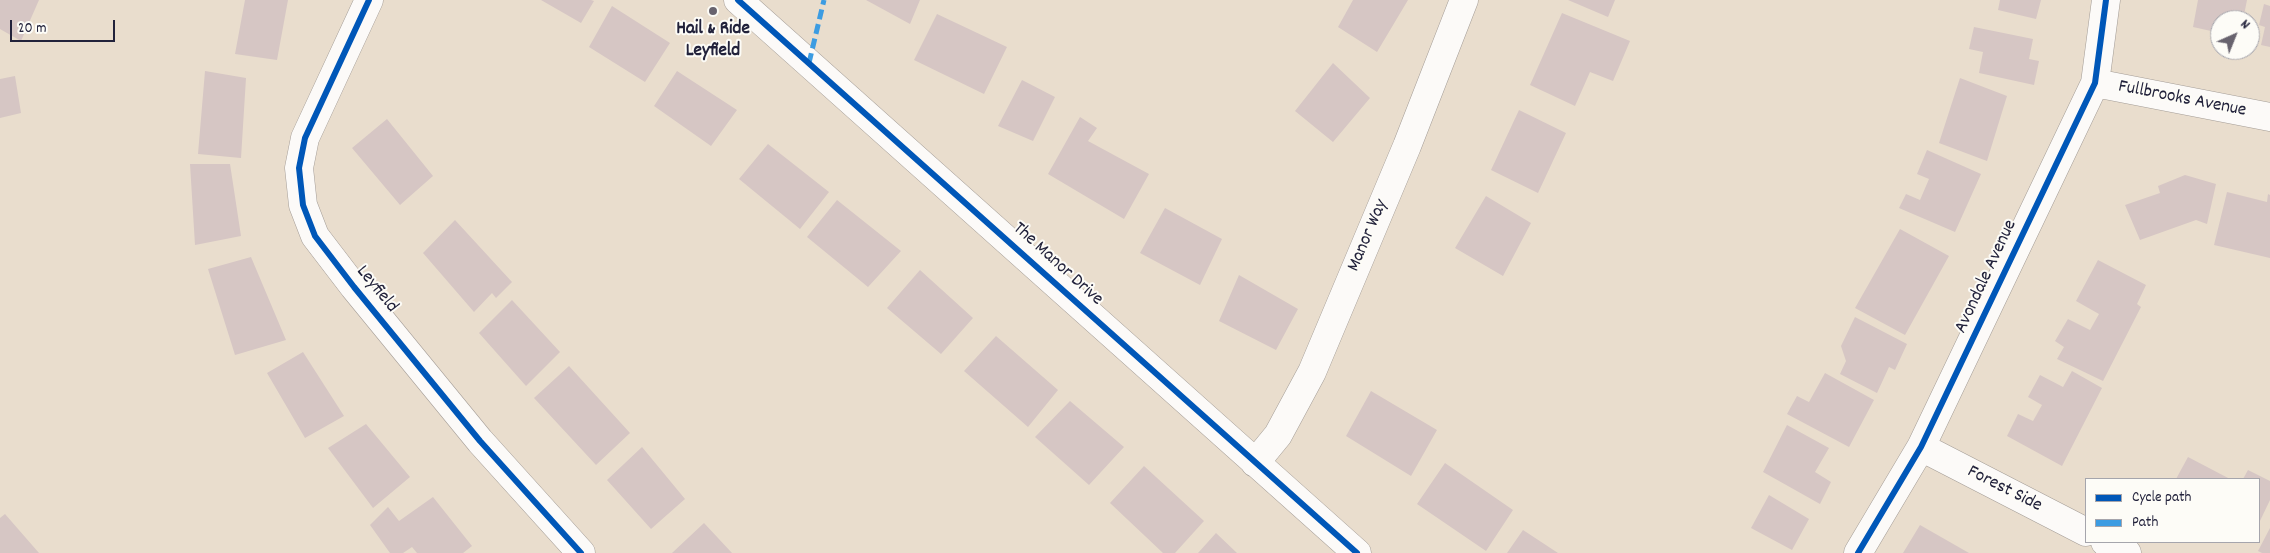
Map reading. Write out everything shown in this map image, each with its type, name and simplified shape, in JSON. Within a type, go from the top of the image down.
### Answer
[{"type":"street","name":"Leyfield","points":[[369,0],[305,138],[299,168],[303,205],[315,236],[354,287],[480,441],[581,553]]},
{"type":"street","name":"The Manor Drive","points":[[738,0],[1356,553]]},
{"type":"street","name":"Manor Way","points":[[1255,463],[1278,435],[1312,372],[1407,146],[1464,0]]},
{"type":"street","name":"Avondale Avenue","points":[[1858,553],[1921,447],[2095,83],[2106,0]]},
{"type":"street","name":"Fullbrooks Avenue","points":[[2095,83],[2270,117]]},
{"type":"street","name":"Forest Side","points":[[1921,447],[2085,531]]},
{"type":"street","points":[[2107,543],[2127,553]]},
{"type":"building","points":[[0,0],[39,0],[21,41],[0,29]]},
{"type":"building","points":[[245,0],[288,0],[277,60],[235,54]]},
{"type":"building","points":[[541,0],[591,0],[594,1],[581,23]]},
{"type":"building","points":[[866,0],[920,0],[910,24]]},
{"type":"building","points":[[1353,0],[1408,0],[1377,52],[1338,27]]},
{"type":"building","points":[[1568,0],[1615,0],[1608,17]]},
{"type":"building","points":[[2000,0],[2041,0],[2036,19],[1998,10]]},
{"type":"building","points":[[2198,0],[2247,0],[2245,10],[2210,10],[2210,31],[2193,27]]},
{"type":"building","points":[[2264,4],[2270,6],[2270,47],[2261,45],[2265,27],[2260,25]]},
{"type":"building","points":[[612,6],[670,43],[645,82],[589,47]]},
{"type":"building","points":[[1562,13],[1630,41],[1613,81],[1590,72],[1575,106],[1530,85]]},
{"type":"building","points":[[937,14],[1007,47],[984,94],[914,60]]},
{"type":"building","points":[[1974,27],[2033,39],[2029,59],[2039,61],[2034,85],[1979,73],[1983,52],[1969,49]]},
{"type":"building","points":[[1333,63],[1370,98],[1333,142],[1295,111]]},
{"type":"building","points":[[205,71],[246,78],[241,158],[198,154]]},
{"type":"building","points":[[677,71],[737,110],[711,146],[654,106]]},
{"type":"building","points":[[15,76],[21,113],[0,118],[0,79]]},
{"type":"building","points":[[1960,78],[2007,96],[1987,161],[1939,143]]},
{"type":"building","points":[[1022,80],[1055,97],[1033,141],[998,126]]},
{"type":"building","points":[[1519,110],[1566,133],[1538,193],[1491,170]]},
{"type":"building","points":[[1080,117],[1097,128],[1088,141],[1149,174],[1124,219],[1048,174]]},
{"type":"building","points":[[387,119],[433,176],[400,205],[352,148]]},
{"type":"building","points":[[768,144],[829,192],[800,229],[739,179]]},
{"type":"building","points":[[1927,150],[1981,174],[1955,232],[1899,208],[1906,194],[1920,200],[1929,179],[1917,174]]},
{"type":"building","points":[[190,164],[230,164],[241,236],[195,245]]},
{"type":"building","points":[[2185,175],[2216,184],[2207,224],[2196,220],[2140,240],[2125,205],[2160,193],[2158,186]]},
{"type":"building","points":[[2227,192],[2267,202],[2268,194],[2270,195],[2270,258],[2214,245]]},
{"type":"building","points":[[1486,196],[1531,223],[1503,276],[1455,248]]},
{"type":"building","points":[[837,200],[901,251],[868,287],[807,237]]},
{"type":"building","points":[[1165,208],[1222,239],[1200,285],[1140,253]]},
{"type":"building","points":[[455,220],[512,282],[496,298],[492,293],[474,312],[423,253]]},
{"type":"building","points":[[1900,229],[1949,256],[1905,335],[1855,308]]},
{"type":"building","points":[[251,257],[286,340],[235,355],[208,269]]},
{"type":"building","points":[[2098,260],[2146,285],[2137,304],[2141,307],[2103,381],[2057,359],[2064,347],[2055,341],[2068,319],[2090,330],[2099,314],[2076,301]]},
{"type":"building","points":[[920,270],[973,318],[941,354],[887,308]]},
{"type":"building","points":[[1239,275],[1298,309],[1276,350],[1219,321]]},
{"type":"building","points":[[512,300],[560,352],[526,386],[479,333]]},
{"type":"building","points":[[1855,317],[1907,344],[1895,370],[1889,367],[1877,393],[1840,374],[1846,361],[1841,346]]},
{"type":"building","points":[[996,336],[1058,390],[1028,427],[964,371]]},
{"type":"building","points":[[303,352],[344,416],[305,438],[267,373]]},
{"type":"building","points":[[569,366],[630,433],[596,465],[534,398]]},
{"type":"building","points":[[2072,371],[2102,388],[2062,466],[2007,436],[2018,414],[2033,421],[2042,405],[2028,397],[2040,375],[2063,387]]},
{"type":"building","points":[[1825,373],[1874,400],[1849,447],[1787,414],[1797,396],[1809,402]]},
{"type":"building","points":[[1371,391],[1437,430],[1411,476],[1346,436]]},
{"type":"building","points":[[1070,401],[1124,447],[1089,485],[1035,437]]},
{"type":"building","points":[[366,424],[410,477],[373,508],[328,448]]},
{"type":"building","points":[[1787,425],[1829,448],[1815,472],[1831,482],[1820,504],[1763,472]]},
{"type":"building","points":[[642,447],[685,499],[651,529],[607,480]]},
{"type":"building","points":[[2188,457],[2228,478],[2177,478]]},
{"type":"building","points":[[1445,463],[1513,510],[1486,551],[1417,504]]},
{"type":"building","points":[[1144,466],[1204,521],[1175,553],[1163,553],[1110,503]]},
{"type":"building","points":[[2248,470],[2270,481],[2270,500],[2260,521],[2260,478],[2244,478]]},
{"type":"building","points":[[1769,495],[1809,519],[1792,550],[1751,528]]},
{"type":"building","points":[[433,497],[472,546],[463,553],[417,553],[412,547],[403,553],[390,553],[370,525],[388,507],[399,521]]},
{"type":"building","points":[[5,514],[39,553],[0,553],[0,518]]},
{"type":"building","points":[[704,523],[732,553],[672,553]]},
{"type":"building","points":[[1920,525],[1969,553],[1903,553]]},
{"type":"building","points":[[2270,528],[2270,553],[2262,553],[2258,551]]},
{"type":"building","points":[[1523,530],[1558,553],[1507,553]]},
{"type":"building","points":[[1216,533],[1237,553],[1198,553]]},
{"type":"marked path","points":[[809,63],[824,0]]},
{"type":"cycle path","points":[[369,0],[305,138],[299,168],[303,205],[315,236],[354,287],[480,441],[581,553]]},
{"type":"cycle path","points":[[738,0],[1357,553]]},
{"type":"cycle path","points":[[1858,553],[1921,447],[2095,83],[2106,0]]},
{"type":"place","name":"Hail & Ride Leyfield","points":[[713,11]]}]
